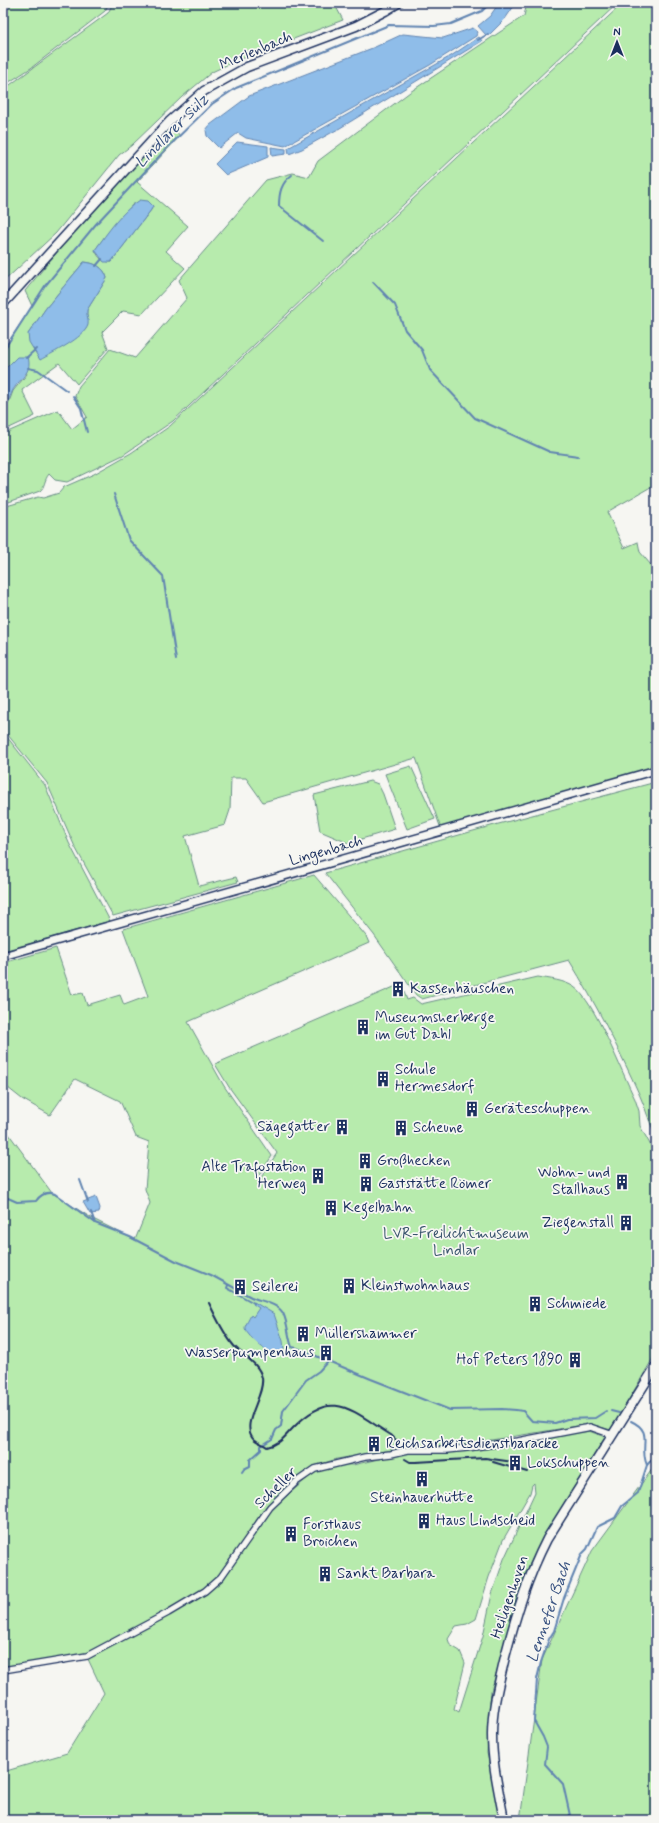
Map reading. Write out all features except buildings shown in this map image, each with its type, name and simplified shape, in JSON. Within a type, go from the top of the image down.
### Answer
[{"type":"main road","name":"Merlenbach","points":[[3,304],[170,121],[204,91],[246,67],[356,26],[386,11],[398,3]]},
{"type":"main road","name":"Heiligenhoven","points":[[504,1820],[493,1754],[493,1713],[496,1693],[517,1610],[533,1566],[547,1539],[656,1366]]},
{"type":"street","name":"Lingenbach","points":[[3,956],[656,770]]},
{"type":"street","name":"Scheller","points":[[3,1670],[87,1656],[168,1613],[205,1591],[221,1577],[270,1507],[296,1482],[315,1469],[365,1457],[392,1454],[408,1450],[448,1450],[467,1448],[518,1441],[590,1427],[613,1435]]},
{"type":"green space","points":[[3,3],[109,3],[105,11],[31,68],[3,86]]},
{"type":"green space","points":[[113,3],[334,3],[343,20],[231,63],[212,72],[182,97],[132,145],[119,155],[56,233],[3,282],[3,90],[108,13]]},
{"type":"green space","points":[[527,3],[618,3],[173,421],[123,455],[67,482],[55,480],[49,474],[43,488],[40,491],[3,504],[3,434],[58,410],[72,429],[87,417],[75,396],[79,386],[110,349],[135,358],[187,298],[179,280],[266,180],[293,173],[309,177],[318,161],[410,92],[524,16]]},
{"type":"green space","points":[[623,3],[656,3],[656,484],[607,512],[624,548],[638,542],[640,552],[656,571],[656,767],[441,829],[416,758],[263,802],[246,778],[231,778],[230,810],[225,825],[185,836],[199,886],[236,877],[238,882],[113,916],[75,847],[47,783],[3,729],[3,507],[38,497],[43,498],[59,493],[64,487],[94,474],[131,453],[170,426]]},
{"type":"green space","points":[[171,125],[180,136],[137,182],[188,226],[166,251],[185,268],[142,314],[123,311],[102,332],[108,348],[77,384],[59,363],[22,390],[35,416],[3,431],[3,408],[9,402],[13,391],[27,374],[17,357],[3,371],[3,350],[32,306],[25,291],[95,206]],"holes":[[[133,204],[153,206],[111,262],[103,260],[99,257],[95,250]],[[84,262],[92,263],[101,268],[106,274],[107,278],[87,310],[86,329],[81,333],[28,334],[46,308]]]},
{"type":"green space","points":[[3,732],[45,785],[69,843],[110,921],[3,951]]},
{"type":"green space","points":[[411,766],[435,819],[407,829],[385,774]]},
{"type":"green space","points":[[370,781],[378,784],[395,829],[348,843],[320,831],[314,795]]},
{"type":"green space","points":[[656,782],[656,1135],[651,1126],[640,1096],[615,1044],[589,993],[569,960],[422,999],[416,995],[374,935],[325,873],[491,826]]},
{"type":"green space","name":"LVR-Freilichtmuseum Lindlar","points":[[314,875],[366,936],[369,943],[188,1022],[224,1086],[272,1156],[257,1178],[260,1179],[277,1153],[229,1087],[215,1064],[401,984],[407,1000],[413,998],[421,1004],[538,977],[566,983],[574,987],[582,995],[591,1007],[608,1038],[635,1099],[639,1111],[640,1126],[656,1155],[656,1353],[611,1430],[590,1424],[448,1447],[423,1446],[405,1448],[337,1459],[314,1466],[294,1481],[266,1506],[223,1570],[205,1588],[168,1612],[86,1655],[3,1669],[3,1126],[52,1193],[93,1219],[135,1240],[150,1203],[145,1189],[149,1142],[136,1137],[120,1101],[75,1079],[50,1115],[22,1099],[3,1084],[3,963],[56,948],[72,995],[83,993],[87,1005],[120,995],[124,1005],[148,996],[123,929]]},
{"type":"green space","points":[[589,1431],[605,1437],[543,1537],[526,1572],[491,1691],[487,1753],[501,1820],[3,1820],[3,1772],[67,1753],[104,1693],[87,1657],[199,1598],[223,1577],[271,1509],[316,1471],[337,1464],[353,1465],[408,1452],[448,1453]],"holes":[[[534,1483],[535,1492],[504,1559],[492,1594],[483,1636],[459,1712],[454,1709],[465,1663],[460,1651],[450,1645],[448,1639],[456,1626],[467,1624],[476,1619],[489,1577],[503,1540],[530,1493]]]},
{"type":"green space","points":[[656,1464],[656,1820],[520,1820],[542,1660],[592,1551]]},
{"type":"water","points":[[499,3],[516,3],[505,19],[489,35],[486,35],[478,26],[490,16]]},
{"type":"water","points":[[473,28],[478,32],[476,36],[430,65],[285,146],[246,138],[238,133],[219,148],[207,136],[206,130],[210,125],[249,96],[375,47],[403,34],[443,38]]},
{"type":"water","points":[[479,37],[482,41],[340,128],[302,149],[289,154],[288,148],[451,56]]},
{"type":"water","points":[[237,142],[268,146],[268,157],[226,175],[215,164]]},
{"type":"water","points":[[271,147],[286,149],[286,154],[272,156]]},
{"type":"water","points":[[140,200],[148,201],[153,206],[151,210],[111,262],[104,262],[95,250],[121,216]]},
{"type":"water","points":[[84,262],[92,263],[101,268],[106,274],[107,278],[87,310],[88,325],[85,330],[74,340],[40,360],[29,342],[28,334],[46,308]]},
{"type":"water","points":[[17,357],[28,357],[29,363],[27,372],[15,387],[3,408],[3,371]]},
{"type":"water","points":[[96,1197],[100,1208],[99,1213],[90,1214],[83,1202]]},
{"type":"water","points":[[254,1302],[274,1314],[283,1341],[284,1349],[278,1355],[272,1354],[263,1348],[252,1339],[246,1330],[245,1327],[251,1315],[253,1317],[259,1308],[253,1304]]},
{"type":"waterway","name":"Lindlarer Sülz","points":[[3,351],[45,286],[96,224],[167,148],[212,104],[236,88],[389,25],[434,26],[451,24],[482,11],[490,3]]},
{"type":"waterway","points":[[478,40],[488,34]]},
{"type":"waterway","points":[[292,175],[285,181],[281,189],[279,206],[323,241]]},
{"type":"waterway","points":[[96,266],[102,259]]},
{"type":"waterway","points":[[373,282],[395,305],[405,330],[422,350],[430,370],[475,418],[550,452],[578,456]]},
{"type":"waterway","points":[[26,358],[36,349]]},
{"type":"waterway","points":[[28,368],[38,370],[67,391]]},
{"type":"waterway","points":[[73,396],[81,408],[87,432]]},
{"type":"waterway","points":[[114,494],[129,540],[163,576],[176,660]]},
{"type":"waterway","points":[[80,1180],[88,1202]]},
{"type":"waterway","points":[[3,1198],[8,1198],[17,1202],[36,1201],[44,1194],[52,1193],[94,1222]]},
{"type":"waterway","points":[[91,1212],[95,1223],[130,1237],[176,1261],[211,1275],[251,1297],[277,1307],[285,1317],[292,1347],[450,1410],[516,1410],[523,1411],[532,1421],[555,1423],[567,1419],[595,1418],[606,1411]]},
{"type":"waterway","points":[[228,1285],[227,1288],[254,1303]]},
{"type":"waterway","points":[[242,1472],[250,1466],[250,1460],[261,1450],[261,1446],[272,1439],[276,1430],[281,1426],[283,1411],[306,1380],[319,1371],[328,1361]]},
{"type":"waterway","points":[[611,1411],[619,1413]]},
{"type":"waterway","points":[[631,1421],[638,1425],[644,1435],[644,1452],[647,1465]]},
{"type":"waterway","name":"Lennefer Bach","points":[[571,1820],[563,1784],[545,1764],[547,1747],[534,1721],[537,1679],[549,1639],[554,1631],[564,1598],[582,1554],[587,1549],[597,1527],[615,1518],[622,1506],[638,1493],[647,1465],[656,1455]]},
{"type":"railway","points":[[209,1303],[226,1336],[234,1346],[258,1368],[262,1378],[260,1393],[249,1426],[250,1433],[255,1440],[267,1447],[276,1444],[307,1415],[320,1408],[331,1406],[342,1407],[365,1418],[391,1435],[400,1447]]},
{"type":"railway","points":[[405,1459],[410,1462],[416,1462],[485,1458],[520,1463]]},
{"type":"railway","points":[[493,1462],[527,1472]]},
{"type":"place","name":"Kassenhäuschen","points":[[398,989]]},
{"type":"place","name":"Museumsherberge im Gut Dahl","points":[[363,1027]]},
{"type":"place","name":"Schule Hermesdorf","points":[[383,1079]]},
{"type":"place","name":"Geräteschuppen","points":[[472,1109]]},
{"type":"place","name":"Sägegatter","points":[[342,1127]]},
{"type":"place","name":"Scheune","points":[[401,1128]]},
{"type":"place","name":"Großhecken","points":[[365,1161]]},
{"type":"place","name":"Alte Trafostation Herweg","points":[[318,1176]]},
{"type":"place","name":"Wohn- und Stallhaus","points":[[622,1182]]},
{"type":"place","name":"Gaststätte Römer","points":[[366,1184]]},
{"type":"place","name":"Kegelbahn","points":[[331,1208]]},
{"type":"place","name":"Ziegenstall","points":[[626,1223]]},
{"type":"place","name":"Kleinstwohnhaus","points":[[349,1286]]},
{"type":"place","name":"Seilerei","points":[[240,1287]]},
{"type":"place","name":"Schmiede","points":[[535,1304]]},
{"type":"place","name":"Müllershammer","points":[[303,1334]]},
{"type":"place","name":"Wasserpumpenhaus","points":[[326,1353]]},
{"type":"place","name":"Hof Peters 1890","points":[[575,1360]]},
{"type":"place","name":"Reichsarbeitsdienstbaracke","points":[[374,1444]]},
{"type":"place","name":"Lokschuppen","points":[[515,1463]]},
{"type":"place","name":"Steinhauerhütte","points":[[422,1479]]},
{"type":"place","name":"Haus Lindscheid","points":[[424,1521]]},
{"type":"place","name":"Forsthaus Broichen","points":[[291,1534]]},
{"type":"place","name":"Sankt Barbara","points":[[325,1574]]}]
